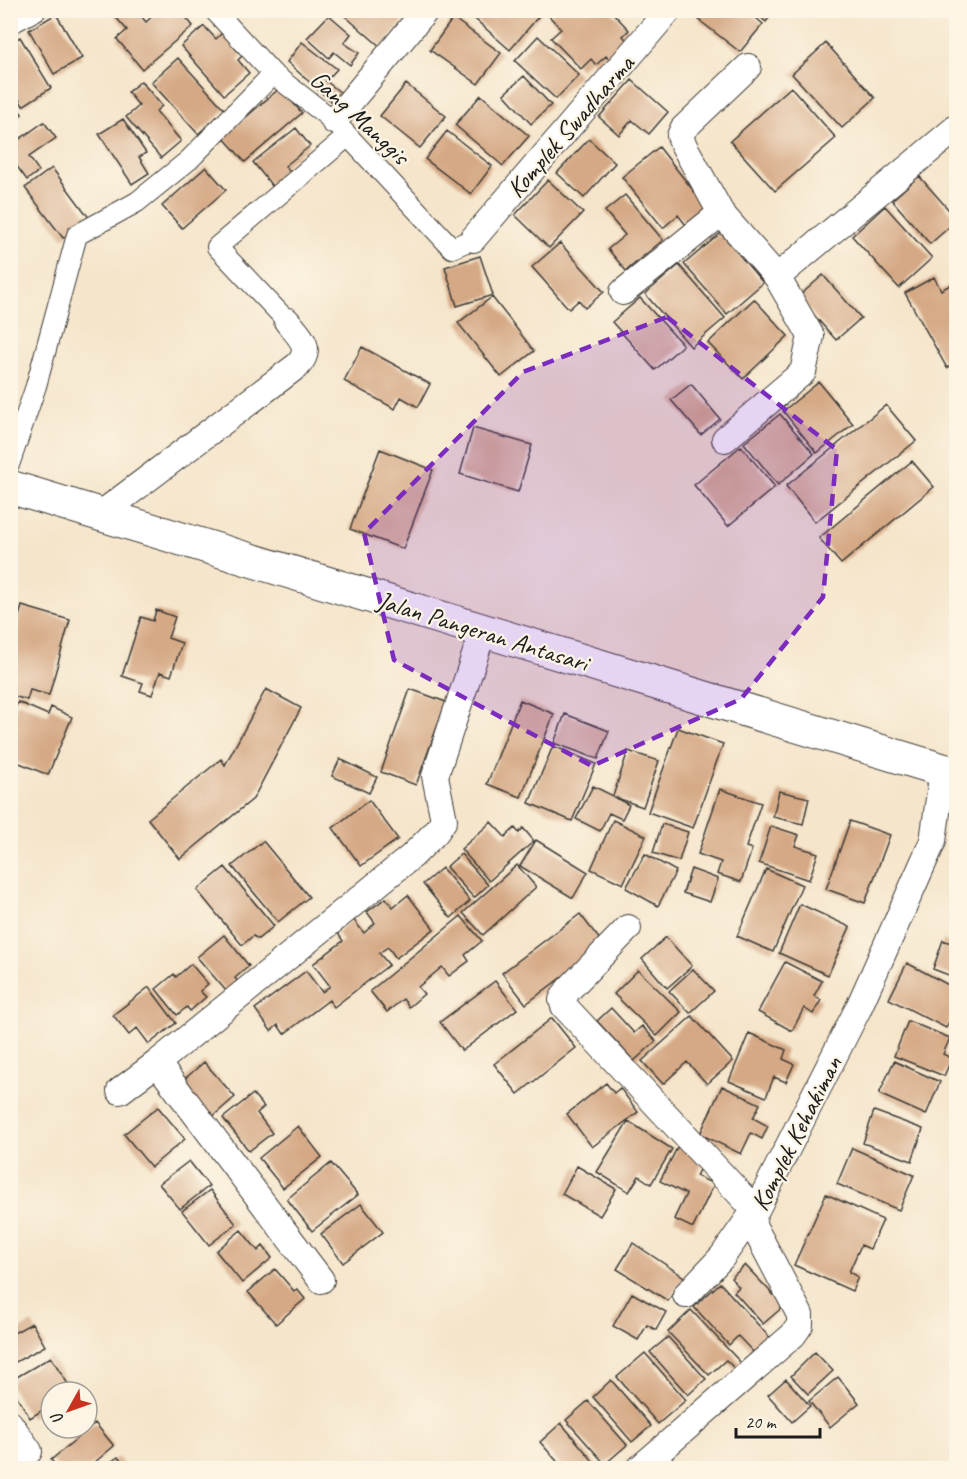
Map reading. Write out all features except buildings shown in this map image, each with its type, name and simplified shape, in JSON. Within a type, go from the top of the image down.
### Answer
[{"type":"main road","name":"Jalan Pangeran Antasari","points":[[10,487],[950,772]]},
{"type":"street","points":[[10,24],[36,10]]},
{"type":"street","name":"Gang Manggis","points":[[214,10],[273,74],[341,128],[452,248],[472,239]]},
{"type":"street","points":[[101,514],[302,360],[306,349],[304,343],[287,321],[217,247],[341,128],[426,10]]},
{"type":"street","name":"Komplek Swadharma","points":[[472,239],[667,11]]},
{"type":"street","points":[[724,439],[803,372],[811,336],[777,277],[721,213],[680,136],[682,129],[748,67]]},
{"type":"street","points":[[10,462],[36,386],[77,235],[137,201],[189,160],[273,74]]},
{"type":"street","points":[[777,277],[957,128]]},
{"type":"street","points":[[623,292],[721,213]]},
{"type":"street","points":[[120,1091],[412,856],[436,832],[444,820],[435,776],[483,631]]},
{"type":"street","name":"Komplek Kehakiman","points":[[640,1468],[793,1335],[800,1325],[800,1315],[754,1227],[752,1218],[858,1009],[933,841],[950,772]]},
{"type":"street","points":[[628,928],[568,990],[562,1000],[564,1006],[755,1210],[723,1257],[686,1295]]},
{"type":"street","points":[[157,1063],[321,1280]]},
{"type":"street","points":[[10,1424],[26,1461]]},
{"type":"highlighted area","points":[[667,317],[837,450],[823,597],[741,699],[592,766],[394,660],[364,533],[523,372]]}]
